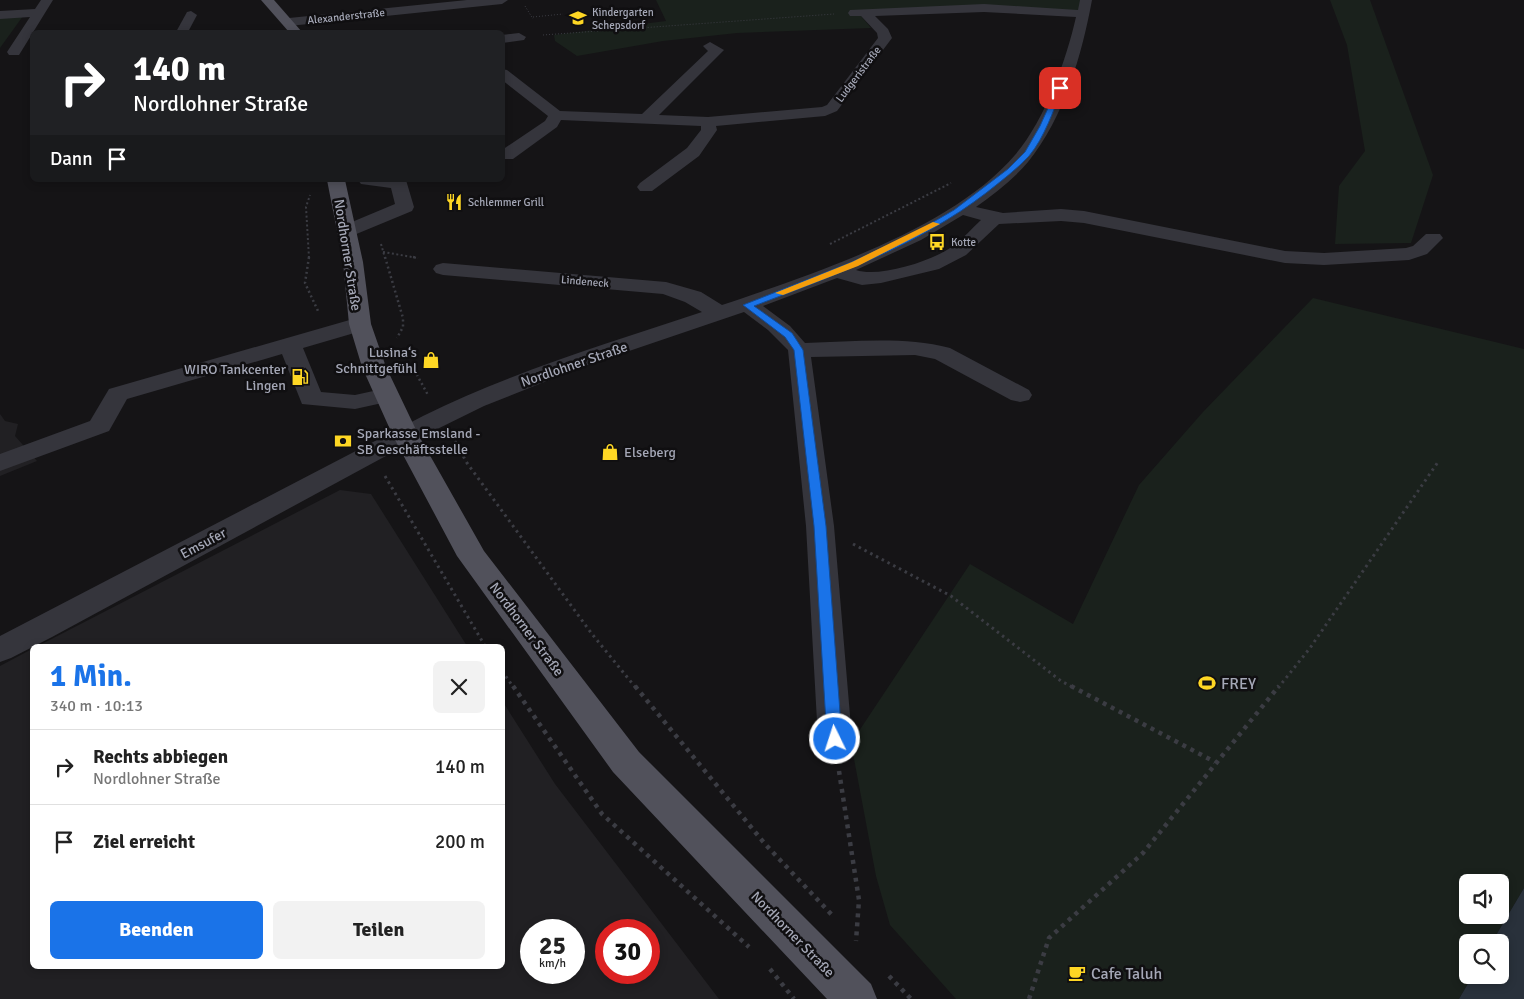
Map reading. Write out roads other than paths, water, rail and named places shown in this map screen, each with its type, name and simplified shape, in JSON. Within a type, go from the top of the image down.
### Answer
[{"type":"main road","points":[[267,0],[292,28]]},
{"type":"main road","name":"Nordhorner Straße","points":[[336,182],[348,239],[360,324],[374,366],[406,436],[472,556],[626,762],[856,999]]},
{"type":"street","points":[[7,53],[47,0]]},
{"type":"street","name":"Alexanderstraße","points":[[292,28],[460,2],[502,0]]},
{"type":"street","points":[[935,0],[943,2],[950,8]]},
{"type":"street","points":[[847,13],[950,8],[1085,7]]},
{"type":"street","name":"Nordlohner Straße","points":[[406,436],[496,392],[747,305],[837,271],[919,234],[960,209],[1011,171],[1032,146],[1060,88],[1085,7]]},
{"type":"street","points":[[0,15],[39,13]]},
{"type":"street","name":"Ludgeristraße","points":[[556,115],[708,122],[832,108],[885,38],[883,32],[865,13]]},
{"type":"street","points":[[183,30],[191,15]]},
{"type":"street","points":[[505,39],[519,37]]},
{"type":"street","points":[[645,120],[717,50],[710,46]]},
{"type":"street","points":[[7,53],[30,52]]},
{"type":"street","points":[[505,75],[556,115],[551,124],[507,155]]},
{"type":"street","points":[[646,187],[693,152],[709,130],[708,122]]},
{"type":"street","points":[[348,239],[374,220],[405,207],[399,183],[388,182]]},
{"type":"street","points":[[960,209],[994,218],[1061,215],[1084,217],[1267,254],[1324,259],[1409,254],[1420,250],[1433,238]]},
{"type":"street","points":[[837,271],[862,279],[881,277],[932,265],[959,251],[994,218]]},
{"type":"street","name":"Lindeneck","points":[[443,269],[666,288],[693,297],[721,314]]},
{"type":"street","points":[[747,305],[772,321],[789,335],[799,350],[820,526],[835,739]]},
{"type":"street","points":[[0,463],[100,426],[118,394],[360,324]]},
{"type":"street","points":[[290,344],[311,399],[355,402],[387,395]]},
{"type":"street","points":[[799,350],[915,348],[942,354],[1020,395]]},
{"type":"street","name":"Emsufer","points":[[0,650],[406,436]]},
{"type":"place","name":"Kindergarten Schepsdorf","points":[[578,18]]},
{"type":"place","name":"Schlemmer Grill","points":[[454,202]]},
{"type":"place","name":"Kotte","points":[[937,242]]},
{"type":"place","name":"Lusina‘s Schnittgefühl","points":[[431,360]]},
{"type":"place","name":"WIRO Tankcenter Lingen","points":[[300,377]]},
{"type":"place","name":"Sparkasse Emsland - SB Geschäftsstelle","points":[[343,441]]},
{"type":"place","name":"Elseberg","points":[[610,452]]},
{"type":"place","name":"FREY","points":[[1207,683]]},
{"type":"place","name":"Cafe Taluh","points":[[1077,973]]}]
